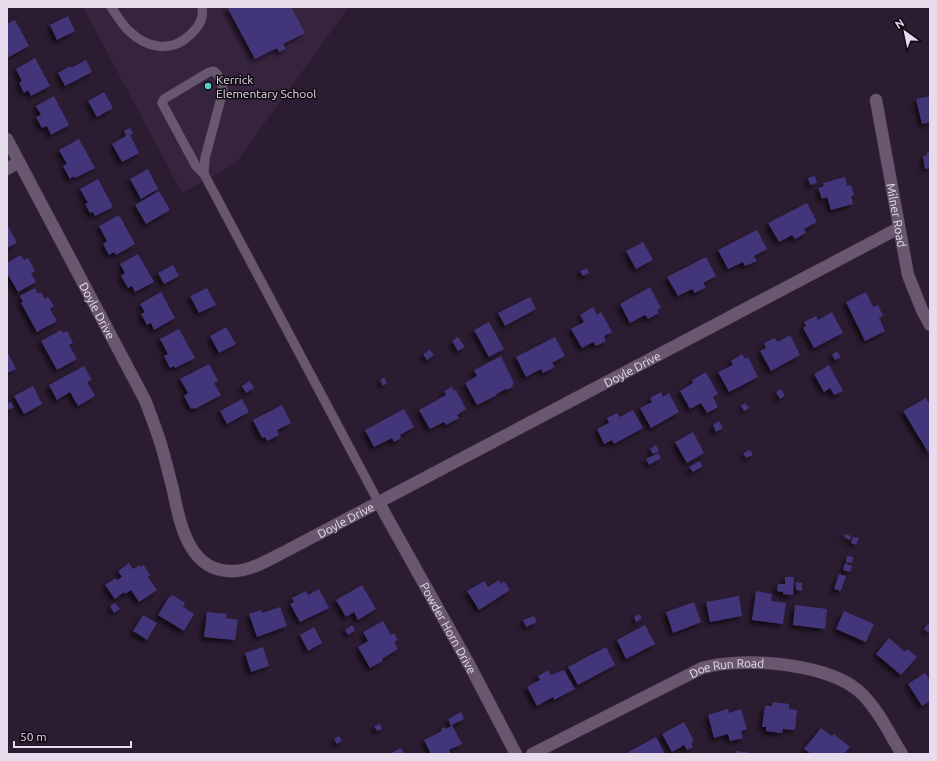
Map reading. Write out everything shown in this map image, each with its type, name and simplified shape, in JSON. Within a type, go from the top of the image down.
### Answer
[{"type":"street","name":"Milner Road","points":[[876,100],[908,275],[922,310],[930,325]]},
{"type":"street","name":"Doyle Drive","points":[[7,139],[145,400],[159,438],[183,532],[187,542],[198,558],[211,567],[222,570],[241,570],[255,566],[288,550],[899,228]]},
{"type":"street","points":[[7,169],[19,162]]},
{"type":"street","name":"Powder Horn Drive","points":[[379,502],[470,666],[516,754]]},
{"type":"street","name":"Doe Run Road","points":[[532,754],[702,668],[715,664],[741,662],[808,668],[828,673],[841,679],[863,694],[871,704],[902,754]]},
{"type":"lane","points":[[111,7],[128,30],[146,43],[160,47],[173,45],[185,40],[199,26],[203,14],[202,7]]},
{"type":"lane","points":[[204,174],[205,158],[223,91],[220,79],[216,72],[213,71],[164,99],[162,103],[196,166],[204,174],[379,502]]},
{"type":"shaded area","name":"Kerrick Elementary School","points":[[83,7],[349,7],[235,164],[182,193]]},
{"type":"building","name":"Kerrick Elementary School","points":[[227,7],[291,7],[305,33],[283,44],[286,49],[279,52],[277,48],[255,59]]},
{"type":"building","points":[[68,16],[75,31],[57,40],[50,25]]},
{"type":"building","points":[[15,20],[29,46],[7,58],[7,24]]},
{"type":"building","points":[[35,58],[50,86],[31,96],[28,90],[24,93],[19,83],[22,81],[16,69]]},
{"type":"building","points":[[86,60],[92,72],[65,86],[58,73],[70,66],[71,68]]},
{"type":"building","points":[[104,92],[113,108],[97,117],[88,101]]},
{"type":"building","points":[[54,96],[69,125],[51,135],[47,126],[42,128],[36,117],[41,115],[36,106]]},
{"type":"building","points":[[930,96],[930,122],[922,124],[916,99]]},
{"type":"building","points":[[130,128],[133,133],[130,135],[139,153],[122,162],[112,144],[126,136],[124,131]]},
{"type":"building","points":[[79,139],[95,168],[70,179],[63,166],[67,164],[59,150]]},
{"type":"building","points":[[927,152],[930,152],[930,168],[925,169],[923,156],[927,155]]},
{"type":"building","points":[[148,169],[158,189],[141,199],[130,179]]},
{"type":"building","points":[[815,176],[817,183],[810,185],[808,178]]},
{"type":"building","points":[[845,177],[847,186],[851,185],[854,195],[851,196],[853,204],[831,210],[827,197],[822,199],[818,188],[824,186],[823,183]]},
{"type":"building","points":[[98,179],[113,207],[95,216],[93,212],[90,213],[85,204],[88,203],[80,189]]},
{"type":"building","points":[[159,191],[170,210],[146,224],[135,205]]},
{"type":"building","points":[[807,203],[817,222],[804,229],[806,233],[795,239],[792,235],[779,242],[768,223]]},
{"type":"building","points":[[119,215],[135,244],[116,255],[114,252],[109,255],[103,244],[107,241],[99,226]]},
{"type":"building","points":[[7,224],[17,243],[7,248]]},
{"type":"building","points":[[757,230],[767,249],[754,256],[757,261],[745,266],[743,262],[728,269],[718,250]]},
{"type":"building","points":[[643,242],[653,260],[636,269],[626,251]]},
{"type":"building","points":[[138,254],[154,282],[135,292],[132,286],[128,288],[121,276],[125,273],[120,264]]},
{"type":"building","points":[[21,255],[24,260],[28,258],[35,271],[31,273],[36,282],[18,292],[7,273],[7,263]]},
{"type":"building","points":[[706,257],[716,276],[703,283],[706,287],[695,293],[692,289],[678,296],[667,277]]},
{"type":"building","points":[[173,265],[179,276],[164,284],[158,273]]},
{"type":"building","points":[[587,268],[589,273],[583,276],[580,271]]},
{"type":"building","points":[[650,287],[661,308],[657,310],[659,313],[648,319],[645,315],[630,323],[620,304]]},
{"type":"building","points":[[35,288],[38,294],[41,292],[45,299],[48,297],[54,306],[50,309],[57,321],[37,332],[21,303],[23,302],[20,296]]},
{"type":"building","points":[[207,288],[216,305],[199,313],[190,296]]},
{"type":"building","points":[[161,292],[175,318],[154,330],[151,323],[147,325],[141,314],[145,312],[140,304]]},
{"type":"building","points":[[866,292],[873,307],[878,305],[883,316],[879,318],[885,331],[865,341],[846,302]]},
{"type":"building","points":[[530,297],[536,309],[505,326],[498,313]]},
{"type":"building","points":[[593,307],[597,315],[601,312],[612,332],[604,336],[606,341],[596,346],[593,342],[582,348],[571,329],[584,322],[580,315]]},
{"type":"building","points":[[832,312],[843,333],[814,348],[803,328],[806,326],[804,322],[816,316],[818,320]]},
{"type":"building","points":[[489,322],[504,349],[489,357],[474,330]]},
{"type":"building","points":[[226,327],[236,344],[219,353],[210,336]]},
{"type":"building","points":[[179,329],[195,358],[175,368],[174,366],[170,368],[164,356],[168,354],[160,339]]},
{"type":"building","points":[[61,330],[63,333],[67,331],[73,343],[69,345],[77,359],[57,370],[41,341]]},
{"type":"building","points":[[790,335],[800,355],[771,371],[760,351],[766,348],[764,343],[775,338],[777,342]]},
{"type":"building","points":[[458,337],[465,347],[458,351],[452,341]]},
{"type":"building","points":[[555,337],[565,356],[552,363],[555,367],[543,373],[541,369],[526,377],[516,357]]},
{"type":"building","points":[[430,350],[434,355],[427,360],[423,354]]},
{"type":"building","points":[[7,351],[16,369],[7,373]]},
{"type":"building","points":[[837,351],[841,357],[835,360],[832,355]]},
{"type":"building","points":[[742,354],[745,359],[748,357],[758,377],[729,392],[718,372],[733,365],[731,361]]},
{"type":"building","points":[[501,356],[514,386],[477,405],[465,383],[477,376],[474,370]]},
{"type":"building","points":[[209,364],[218,381],[214,383],[221,395],[195,409],[191,409],[184,396],[188,393],[180,379]]},
{"type":"building","points":[[829,365],[843,391],[834,395],[830,388],[824,392],[814,374]]},
{"type":"building","points":[[84,366],[92,380],[87,382],[95,396],[78,406],[70,392],[57,400],[49,385]]},
{"type":"building","points":[[706,372],[718,394],[713,397],[718,407],[707,413],[701,403],[690,409],[680,391],[693,383],[692,380]]},
{"type":"building","points":[[384,377],[387,383],[383,386],[380,380]]},
{"type":"building","points":[[250,381],[254,388],[246,393],[242,386]]},
{"type":"building","points":[[33,386],[42,404],[24,414],[14,396]]},
{"type":"building","points":[[452,387],[454,391],[456,390],[466,409],[457,415],[459,418],[446,425],[444,422],[430,429],[419,410],[446,395],[444,391]]},
{"type":"building","points":[[781,389],[785,396],[780,399],[776,392]]},
{"type":"building","points":[[661,392],[663,397],[669,393],[679,412],[651,428],[640,408],[652,402],[650,398]]},
{"type":"building","points":[[926,398],[930,405],[930,455],[903,411]]},
{"type":"building","points":[[242,399],[249,412],[227,424],[220,411]]},
{"type":"building","points":[[11,402],[14,407],[9,410],[7,404]]},
{"type":"building","points":[[745,403],[749,408],[744,411],[741,406]]},
{"type":"building","points":[[282,405],[291,423],[277,430],[279,435],[267,441],[265,437],[262,438],[253,420]]},
{"type":"building","points":[[404,409],[414,427],[400,435],[401,438],[394,442],[392,438],[374,447],[365,430]]},
{"type":"building","points":[[633,410],[643,428],[614,444],[612,440],[604,444],[597,429],[609,423],[607,418],[617,413],[620,417]]},
{"type":"building","points":[[719,421],[723,428],[716,432],[713,425]]},
{"type":"building","points":[[693,432],[704,453],[687,463],[675,442]]},
{"type":"building","points":[[656,445],[659,451],[653,454],[650,449]]},
{"type":"building","points":[[750,450],[753,455],[746,458],[743,453]]},
{"type":"building","points":[[658,453],[661,458],[649,465],[646,459]]},
{"type":"building","points":[[699,461],[703,466],[693,472],[689,467]]},
{"type":"building","points":[[845,534],[851,536],[850,540],[844,537]]},
{"type":"building","points":[[853,537],[859,538],[856,545],[851,543]]},
{"type":"building","points":[[847,556],[853,557],[852,563],[846,562]]},
{"type":"building","points":[[129,563],[133,569],[140,565],[141,567],[144,565],[150,575],[148,577],[157,590],[139,602],[131,590],[125,594],[124,592],[115,599],[105,585],[116,578],[117,580],[122,577],[118,571]]},
{"type":"building","points":[[845,563],[852,566],[850,572],[843,570]]},
{"type":"building","points":[[839,574],[846,576],[841,591],[834,589]]},
{"type":"building","points":[[785,577],[794,577],[793,595],[783,594],[783,592],[777,591],[778,584],[785,584]]},
{"type":"building","points":[[499,580],[501,584],[504,581],[510,590],[479,610],[467,591],[484,581],[488,587]]},
{"type":"building","points":[[796,582],[802,583],[802,591],[796,590]]},
{"type":"building","points":[[362,585],[376,609],[358,620],[354,612],[346,617],[336,600]]},
{"type":"building","points":[[319,589],[329,608],[300,622],[290,604],[294,602],[292,598],[306,591],[308,595]]},
{"type":"building","points":[[756,591],[772,594],[771,601],[786,603],[783,624],[752,620]]},
{"type":"building","points":[[172,595],[185,603],[183,607],[194,614],[184,631],[158,615],[169,597],[170,598]]},
{"type":"building","points":[[739,596],[742,616],[710,622],[706,602]]},
{"type":"building","points":[[694,602],[701,622],[673,633],[666,612]]},
{"type":"building","points":[[115,603],[120,609],[114,613],[110,606]]},
{"type":"building","points":[[795,605],[827,609],[825,629],[793,625]]},
{"type":"building","points":[[280,607],[287,626],[257,637],[249,614],[261,610],[262,613]]},
{"type":"building","points":[[844,611],[874,624],[866,642],[836,629]]},
{"type":"building","points":[[207,612],[227,614],[226,618],[238,620],[235,640],[204,637]]},
{"type":"building","points":[[639,614],[642,618],[636,622],[634,617]]},
{"type":"building","points":[[143,615],[157,623],[147,640],[133,631]]},
{"type":"building","points":[[534,616],[537,622],[526,627],[523,620]]},
{"type":"building","points":[[383,621],[391,635],[394,633],[398,640],[394,642],[398,649],[382,659],[383,661],[370,668],[358,647],[368,641],[363,632]]},
{"type":"building","points":[[928,624],[930,626],[930,634],[924,629]]},
{"type":"building","points":[[352,625],[355,630],[348,635],[345,630]]},
{"type":"building","points":[[645,625],[655,644],[626,659],[617,640]]},
{"type":"building","points":[[314,627],[322,643],[308,651],[300,635]]},
{"type":"building","points":[[889,638],[905,652],[907,649],[917,657],[901,675],[876,654]]},
{"type":"building","points":[[263,647],[269,666],[251,672],[245,653]]},
{"type":"building","points":[[606,647],[615,665],[578,685],[568,667]]},
{"type":"building","points":[[548,670],[551,675],[564,670],[575,689],[554,700],[553,697],[537,706],[527,687],[540,680],[538,676]]},
{"type":"building","points":[[925,673],[930,681],[930,701],[922,706],[908,684]]},
{"type":"building","points":[[773,702],[789,704],[789,709],[797,710],[795,730],[783,729],[782,733],[766,731],[766,727],[762,727],[765,706],[772,706]]},
{"type":"building","points":[[728,709],[729,713],[741,709],[747,729],[741,731],[743,738],[730,741],[728,734],[714,738],[708,715]]},
{"type":"building","points":[[461,712],[464,719],[452,725],[462,744],[449,750],[451,754],[431,754],[424,740],[442,731],[441,729],[445,727],[446,729],[451,726],[448,719]]},
{"type":"building","points":[[684,722],[694,741],[691,742],[693,747],[687,750],[684,745],[672,752],[662,734]]},
{"type":"building","points":[[380,724],[382,729],[377,731],[374,726]]},
{"type":"building","points":[[821,728],[832,736],[834,734],[850,747],[844,754],[811,754],[804,749]]},
{"type":"building","points":[[339,736],[342,741],[337,744],[334,739]]},
{"type":"building","points":[[656,737],[665,754],[629,754],[628,752]]},
{"type":"building","points":[[401,748],[404,754],[389,754]]},
{"type":"building","points":[[736,751],[751,753],[736,754]]},
{"type":"place","name":"Kerrick Elementary School","points":[[208,86]]}]
